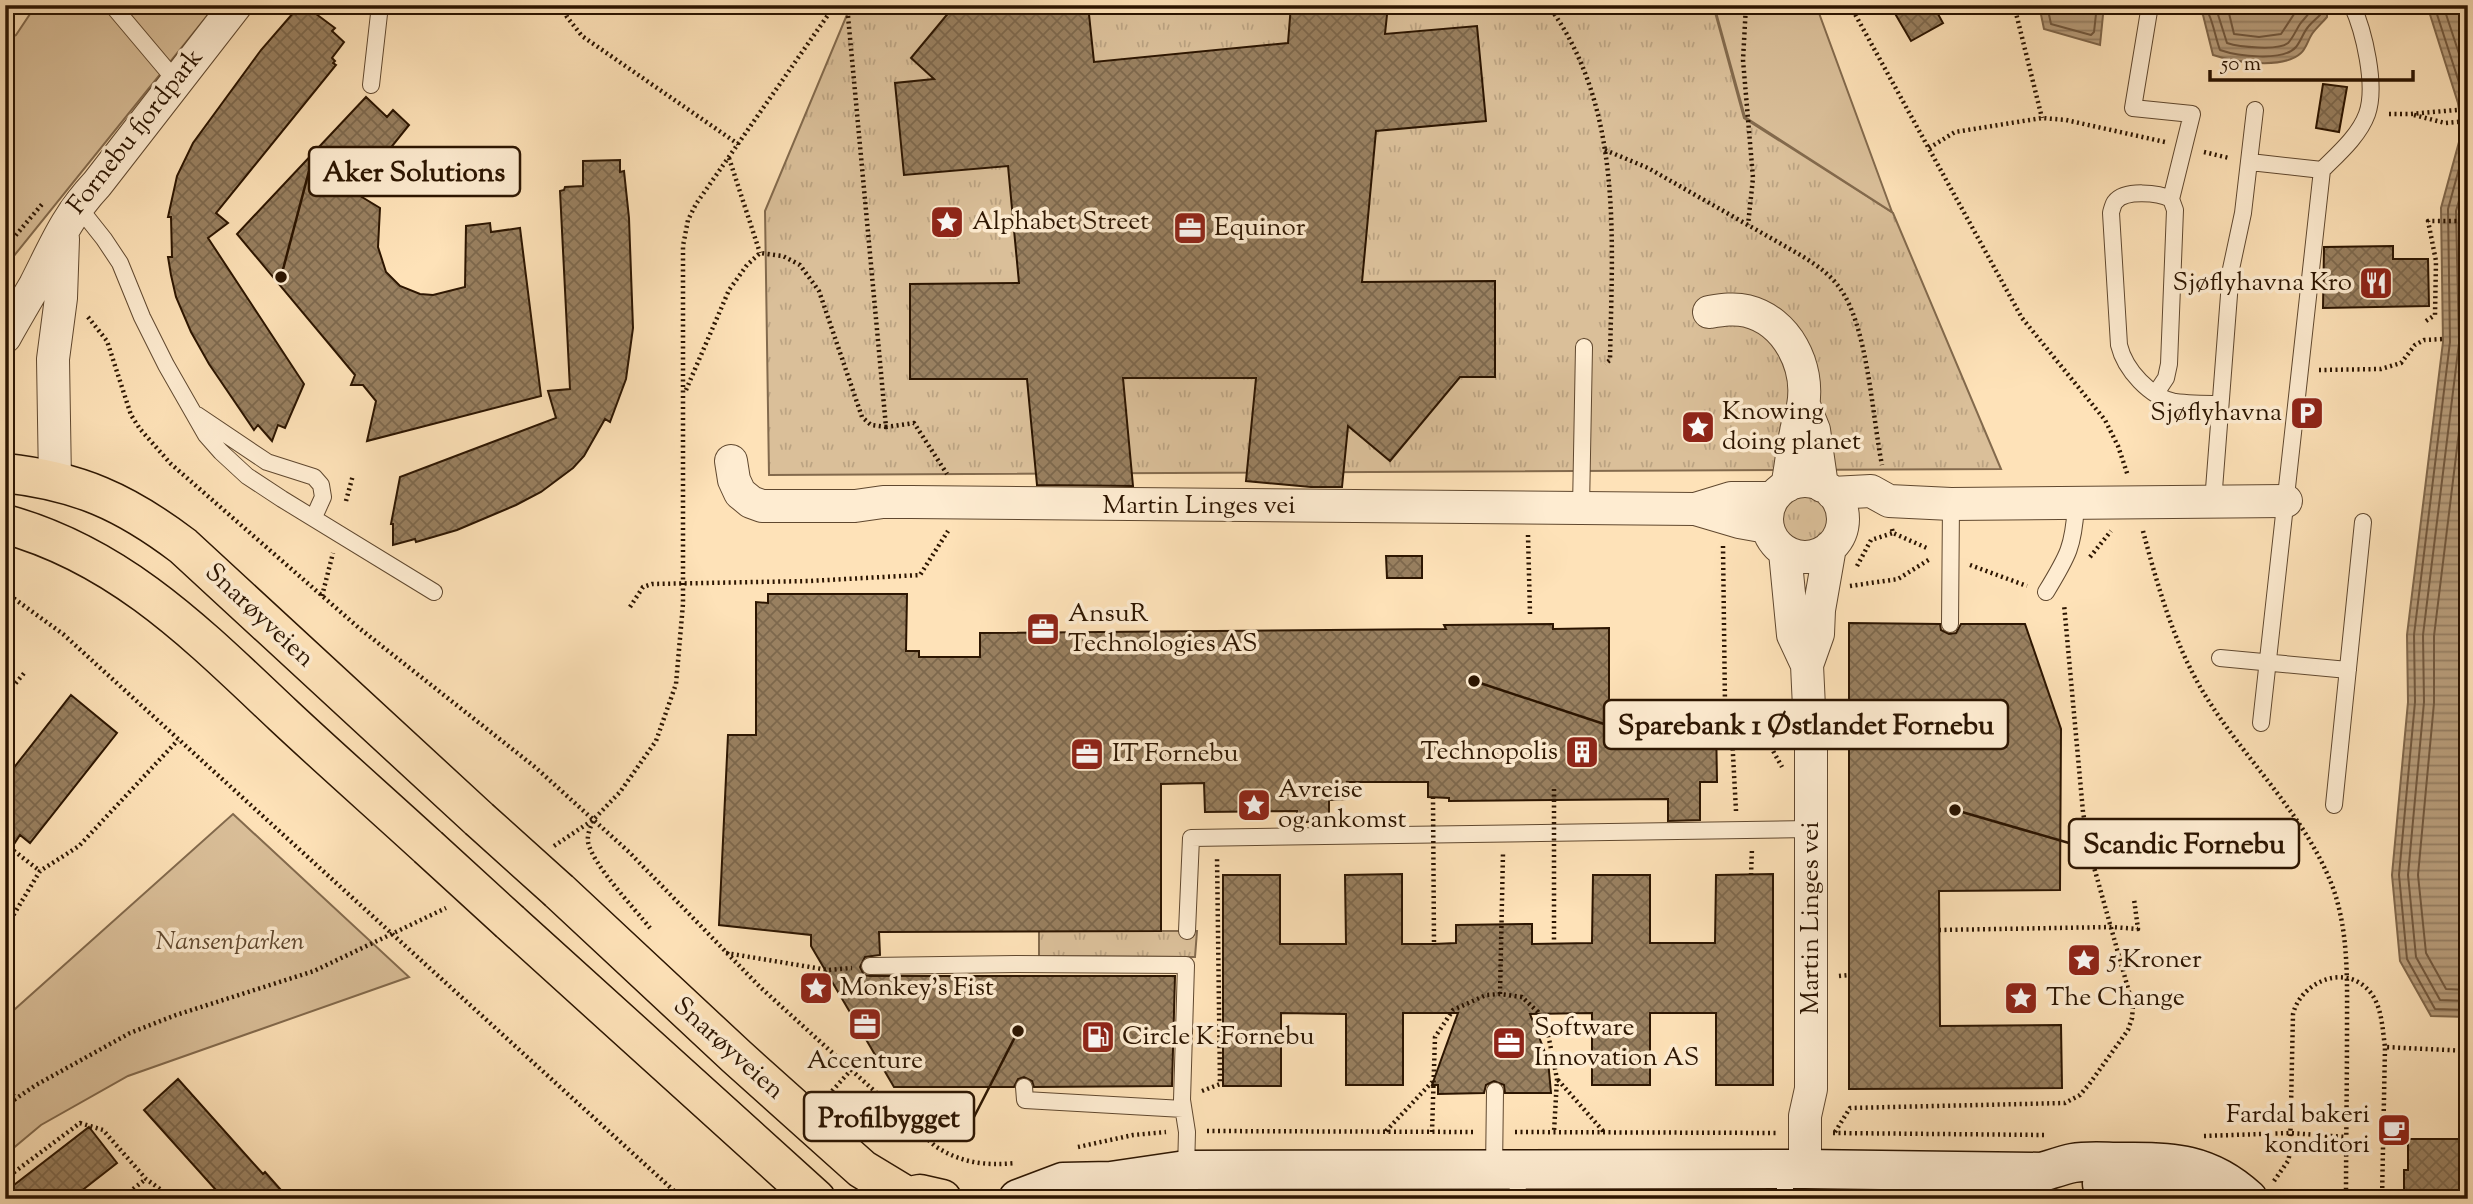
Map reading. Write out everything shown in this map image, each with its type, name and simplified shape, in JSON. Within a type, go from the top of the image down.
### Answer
[{"type":"main road","name":"Snarøyveien","points":[[5,472],[83,488],[149,520],[183,545],[697,1021],[862,1169],[914,1198]]},
{"type":"main road","name":"Snarøyveien","points":[[5,524],[59,542],[92,558],[121,575],[176,616],[816,1199]]},
{"type":"street","name":"Fornebu fjordpark","points":[[5,337],[70,216],[236,5]]},
{"type":"street","name":"Fornebu fjordpark","points":[[55,481],[53,359],[70,216]]},
{"type":"street","name":"Martin Linges vei","points":[[1709,312],[1732,309],[1747,311],[1770,321],[1780,330],[1795,352],[1800,366],[1804,405],[1814,430],[1827,489]]},
{"type":"street","name":"Martin Linges vei","points":[[1804,405],[1778,516],[1793,635],[1807,665]]},
{"type":"street","name":"Martin Linges vei","points":[[731,461],[734,480],[740,493],[751,502],[762,506],[855,506],[883,502],[1581,508],[1709,512],[1731,498],[1778,516]]},
{"type":"street","points":[[1889,501],[1875,514],[1836,536],[1809,557],[1799,557],[1778,516],[1803,481],[1827,489],[1871,492],[1889,501],[1951,504],[2076,503],[2138,510],[2213,502],[2286,501]]},
{"type":"street","points":[[1827,489],[1841,508],[1836,536]]},
{"type":"street","name":"Martin Linges vei","points":[[1792,1179],[1811,1089],[1807,665],[1818,634],[1819,610],[1836,536]]},
{"type":"street","points":[[2027,1181],[2074,1163],[2179,1162],[2260,1191]]},
{"type":"street","points":[[1018,1199],[1063,1182],[1097,1190],[1186,1170],[1510,1180],[2074,1182],[2181,1191],[2200,1199]]},
{"type":"lane","points":[[112,5],[176,81]]},
{"type":"lane","points":[[371,85],[380,5]]},
{"type":"lane","points":[[2150,5],[2133,108],[2192,114],[2171,199],[2175,210],[2169,364],[2166,378],[2157,393]]},
{"type":"lane","points":[[2261,723],[2322,170],[2349,142],[2367,113],[2370,90],[2360,22],[2352,5]]},
{"type":"lane","points":[[2213,502],[2231,270],[2243,213],[2255,110]]},
{"type":"lane","points":[[2250,162],[2322,170]]},
{"type":"lane","points":[[2171,199],[2164,195],[2126,194],[2115,202],[2111,213],[2119,345],[2122,356],[2135,376],[2157,393],[2173,401],[2220,404]]},
{"type":"lane","points":[[70,216],[104,239],[120,263],[142,317],[192,411],[206,435],[221,452],[247,475],[434,592]]},
{"type":"lane","points":[[1581,508],[1584,347]]},
{"type":"lane","points":[[192,411],[267,462],[314,477],[321,485],[323,497],[314,517]]},
{"type":"lane","points":[[2046,593],[2068,554],[2074,536],[2076,503]]},
{"type":"lane","points":[[1950,624],[1951,504]]},
{"type":"lane","points":[[2334,805],[2363,522]]},
{"type":"lane","points":[[2220,658],[2348,670]]},
{"type":"lane","points":[[1187,931],[1191,838],[1810,829]]},
{"type":"lane","points":[[870,966],[1017,970],[1186,965],[1183,1105],[1187,1132],[1186,1170]]},
{"type":"lane","points":[[1024,1087],[1025,1100],[1183,1105]]},
{"type":"lane","points":[[1495,1091],[1510,1180]]},
{"type":"path","points":[[5,10],[8,5]]},
{"type":"path","points":[[563,5],[567,17],[582,36],[738,144]]},
{"type":"path","points":[[543,852],[593,820],[620,792],[656,741],[676,684],[683,582],[683,246],[688,220],[696,204],[835,5]]},
{"type":"path","points":[[847,5],[886,427]]},
{"type":"path","points":[[1548,5],[1575,50],[1593,97],[1605,150],[1610,189],[1611,360],[1583,381]]},
{"type":"path","points":[[1745,5],[1743,60],[1753,178],[1748,225]]},
{"type":"path","points":[[1850,5],[2022,318],[2088,399],[2113,435],[2127,472],[2168,616],[2181,650],[2228,730],[2309,839],[2326,872],[2336,898],[2344,933],[2347,977],[2346,1199]]},
{"type":"path","points":[[2014,5],[2042,118]]},
{"type":"path","points":[[2367,113],[2410,114],[2468,109]]},
{"type":"path","points":[[2410,114],[2445,123],[2468,121]]},
{"type":"path","points":[[1928,148],[1955,132],[2042,118],[2066,120],[2250,162]]},
{"type":"path","points":[[1605,150],[1630,159],[1819,266],[1839,286],[1852,307],[1863,350],[1892,533],[1940,553],[1898,579],[1846,587]]},
{"type":"path","points":[[728,158],[760,253]]},
{"type":"path","points":[[2426,321],[2435,314],[2436,261],[2428,221],[2467,221]]},
{"type":"path","points":[[630,607],[643,587],[652,584],[809,581],[920,575],[966,503],[914,422],[886,427],[871,425],[862,417],[819,291],[800,265],[783,256],[760,253]]},
{"type":"path","points":[[684,394],[729,290],[747,265],[760,253]]},
{"type":"path","points":[[85,315],[107,341],[135,422],[171,464],[338,611],[499,736],[637,860],[726,953],[919,1132],[949,1155],[966,1162],[984,1165],[1026,1162]]},
{"type":"path","points":[[2300,370],[2381,369],[2401,363],[2415,345],[2424,340],[2443,339]]},
{"type":"path","points":[[1528,508],[1530,614]]},
{"type":"path","points":[[2084,568],[2112,529],[2138,510]]},
{"type":"path","points":[[1709,512],[1725,705],[1767,740],[1786,774]]},
{"type":"path","points":[[1834,1133],[1850,1108],[2065,1103],[2080,1095],[2128,1030],[2132,1018],[2133,1006],[2090,853],[2083,812],[2064,599],[1951,558]]},
{"type":"path","points":[[5,592],[63,635],[683,1199]]},
{"type":"path","points":[[5,696],[25,672]]},
{"type":"path","points":[[1737,830],[1732,736],[1747,724]]},
{"type":"path","points":[[5,929],[40,871],[79,846],[178,740]]},
{"type":"path","points":[[1554,789],[1554,943]]},
{"type":"path","points":[[1433,797],[1434,944]]},
{"type":"path","points":[[593,820],[588,834],[589,845],[601,867],[657,937]]},
{"type":"path","points":[[1500,994],[1503,833]]},
{"type":"path","points":[[1183,1105],[1220,1084],[1217,836]]},
{"type":"path","points":[[5,844],[40,871]]},
{"type":"path","points":[[1939,930],[2112,927],[2138,929],[2133,899]]},
{"type":"path","points":[[5,1106],[36,1084],[130,1033],[176,1015],[314,971],[453,905]]},
{"type":"path","points":[[726,953],[828,970],[870,966]]},
{"type":"path","points":[[2260,1191],[2288,1161],[2290,1153],[2295,1006],[2301,996],[2320,982],[2347,977],[2364,986],[2379,1007],[2385,1047],[2382,1199]]},
{"type":"path","points":[[1432,1132],[1435,1037],[1453,1010],[1486,995],[1500,994],[1522,997],[1538,1012],[1548,1034],[1557,1079],[1554,1132]]},
{"type":"path","points":[[2385,1047],[2468,1051]]},
{"type":"path","points":[[832,1091],[851,1070]]},
{"type":"path","points":[[1557,1079],[1604,1132]]},
{"type":"path","points":[[1385,1131],[1432,1082]]},
{"type":"path","points":[[5,1087],[16,1098]]},
{"type":"path","points":[[5,1179],[80,1123],[103,1130],[146,1179],[174,1199]]},
{"type":"path","points":[[120,1199],[146,1179]]},
{"type":"green space","points":[[36,5],[216,5],[5,267],[5,41],[16,35]]},
{"type":"green space","points":[[851,5],[1713,5],[1744,118],[1893,213],[2001,469],[769,475],[765,211]]},
{"type":"green space","points":[[1714,5],[1816,5],[1892,212],[1745,117]]},
{"type":"green space","points":[[1803,493],[1822,500],[1829,519],[1822,538],[1803,545],[1784,538],[1777,519],[1784,500]]},
{"type":"green space","name":"Nansenparken","points":[[233,814],[409,977],[128,1076],[41,1125],[5,1155],[5,1018]]},
{"type":"green space","points":[[1039,931],[1197,931],[1195,957],[1039,956]]},
{"type":"water","points":[[2039,5],[2104,5],[2100,45],[2044,29]]},
{"type":"water","points":[[2155,5],[2327,5],[2327,17],[2301,53],[2283,61],[2258,63],[2213,55],[2203,15],[2198,10]]},
{"type":"water","points":[[2427,5],[2468,5],[2468,1017],[2431,1016],[2400,961],[2392,875],[2408,702],[2407,635],[2443,342],[2441,208],[2462,131],[2458,103]]},
{"type":"building","points":[[304,5],[335,28],[332,31],[344,42],[332,58],[336,65],[216,213],[228,223],[208,238],[304,384],[285,428],[278,425],[272,441],[258,425],[254,430],[209,364],[191,332],[176,297],[171,275],[168,257],[172,257],[171,217],[168,217],[177,176],[193,143],[261,50],[294,12],[296,14]]},
{"type":"building","name":"Equinor","points":[[955,5],[1088,5],[1094,62],[1288,43],[1291,5],[1388,5],[1385,34],[1477,26],[1486,121],[1376,131],[1362,282],[1495,281],[1495,377],[1460,377],[1390,461],[1348,426],[1342,487],[1246,481],[1256,378],[1123,378],[1133,486],[1037,485],[1027,379],[910,379],[910,284],[1019,283],[1008,166],[904,175],[895,83],[934,79],[911,58]]},
{"type":"building","points":[[1890,5],[1933,5],[1943,23],[1911,41]]},
{"type":"building","points":[[2323,84],[2347,87],[2339,132],[2316,128]]},
{"type":"building","points":[[366,97],[387,117],[393,110],[409,125],[357,194],[380,208],[378,247],[386,272],[400,286],[420,294],[433,295],[465,287],[466,226],[490,223],[491,232],[520,228],[541,396],[367,441],[376,401],[363,385],[351,385],[355,375],[237,234]]},
{"type":"building","points":[[620,160],[620,172],[624,171],[629,218],[633,328],[626,379],[610,422],[605,419],[584,456],[573,468],[541,492],[457,530],[416,542],[415,539],[393,545],[391,524],[400,477],[556,418],[548,391],[570,389],[560,191],[565,187],[583,186],[583,161]]},
{"type":"building","name":"Sjøflyhavna Kro","points":[[2393,246],[2393,259],[2428,259],[2429,306],[2323,308],[2324,247]]},
{"type":"building","points":[[1386,556],[1422,556],[1422,578],[1387,578]]},
{"type":"building","name":"IT Fornebu","points":[[768,594],[907,594],[906,651],[919,651],[919,657],[980,657],[980,633],[1446,629],[1444,625],[1553,624],[1553,629],[1609,628],[1609,721],[1716,721],[1717,782],[1700,782],[1700,820],[1668,821],[1668,799],[1449,801],[1449,798],[1428,797],[1428,782],[1347,782],[1346,799],[1329,800],[1329,822],[1297,822],[1297,811],[1205,812],[1204,783],[1161,784],[1161,931],[879,932],[880,955],[865,957],[860,967],[864,975],[870,976],[1175,976],[1172,1086],[1034,1087],[1032,1081],[1024,1077],[1018,1079],[1014,1087],[894,1087],[811,946],[811,935],[719,925],[728,735],[756,735],[756,602],[768,603]]},
{"type":"building","points":[[1849,623],[1940,624],[1941,630],[1949,634],[1956,633],[1961,624],[2025,624],[2061,729],[2060,890],[1939,891],[1940,1026],[2061,1025],[2062,1088],[1849,1089]]},
{"type":"building","points":[[71,695],[117,733],[30,843],[20,835],[5,858],[5,779]]},
{"type":"building","points":[[1402,874],[1402,944],[1456,943],[1456,925],[1532,924],[1532,944],[1592,943],[1593,875],[1650,875],[1650,943],[1715,943],[1716,875],[1773,874],[1773,1085],[1716,1085],[1716,1013],[1650,1013],[1650,1085],[1592,1085],[1592,1013],[1530,1014],[1548,1060],[1551,1093],[1505,1093],[1504,1085],[1494,1081],[1486,1085],[1484,1093],[1438,1094],[1438,1085],[1432,1085],[1458,1013],[1403,1013],[1403,1085],[1346,1085],[1346,1014],[1281,1013],[1281,1086],[1223,1086],[1223,875],[1280,875],[1280,944],[1346,944],[1345,875]]},
{"type":"building","points":[[178,1079],[263,1174],[265,1172],[280,1189],[268,1199],[224,1199],[144,1110]]},
{"type":"building","points":[[89,1127],[117,1163],[71,1199],[5,1199],[5,1192]]},
{"type":"building","points":[[2408,1139],[2468,1139],[2468,1199],[2404,1199]]},
{"type":"place","name":"Alphabet Street","points":[[947,222]]},
{"type":"place","name":"Equinor","points":[[1190,228]]},
{"type":"place","name":"Aker Solutions","points":[[281,277]]},
{"type":"place","name":"Sjøflyhavna Kro","points":[[2376,283]]},
{"type":"place","name":"Sjøflyhavna","points":[[2307,413]]},
{"type":"place","name":"Knowing doing planet","points":[[1698,427]]},
{"type":"place","name":"AnsuR Technologies AS","points":[[1043,629]]},
{"type":"place","name":"Sparebank 1 Østlandet Fornebu","points":[[1474,681]]},
{"type":"place","name":"Technopolis","points":[[1582,752]]},
{"type":"place","name":"IT Fornebu","points":[[1087,754]]},
{"type":"place","name":"Avreise og ankomst","points":[[1254,805]]},
{"type":"place","name":"Scandic Fornebu","points":[[1955,810]]},
{"type":"place","name":"5 Kroner","points":[[2084,960]]},
{"type":"place","name":"Monkey’s Fist","points":[[816,988]]},
{"type":"place","name":"The Change","points":[[2021,998]]},
{"type":"place","name":"Accenture","points":[[865,1024]]},
{"type":"place","name":"Profilbygget","points":[[1018,1031]]},
{"type":"place","name":"Circle K Fornebu","points":[[1098,1037]]},
{"type":"place","name":"Software Innovation AS","points":[[1509,1043]]},
{"type":"place","name":"Fardal bakeri konditori","points":[[2394,1130]]}]
